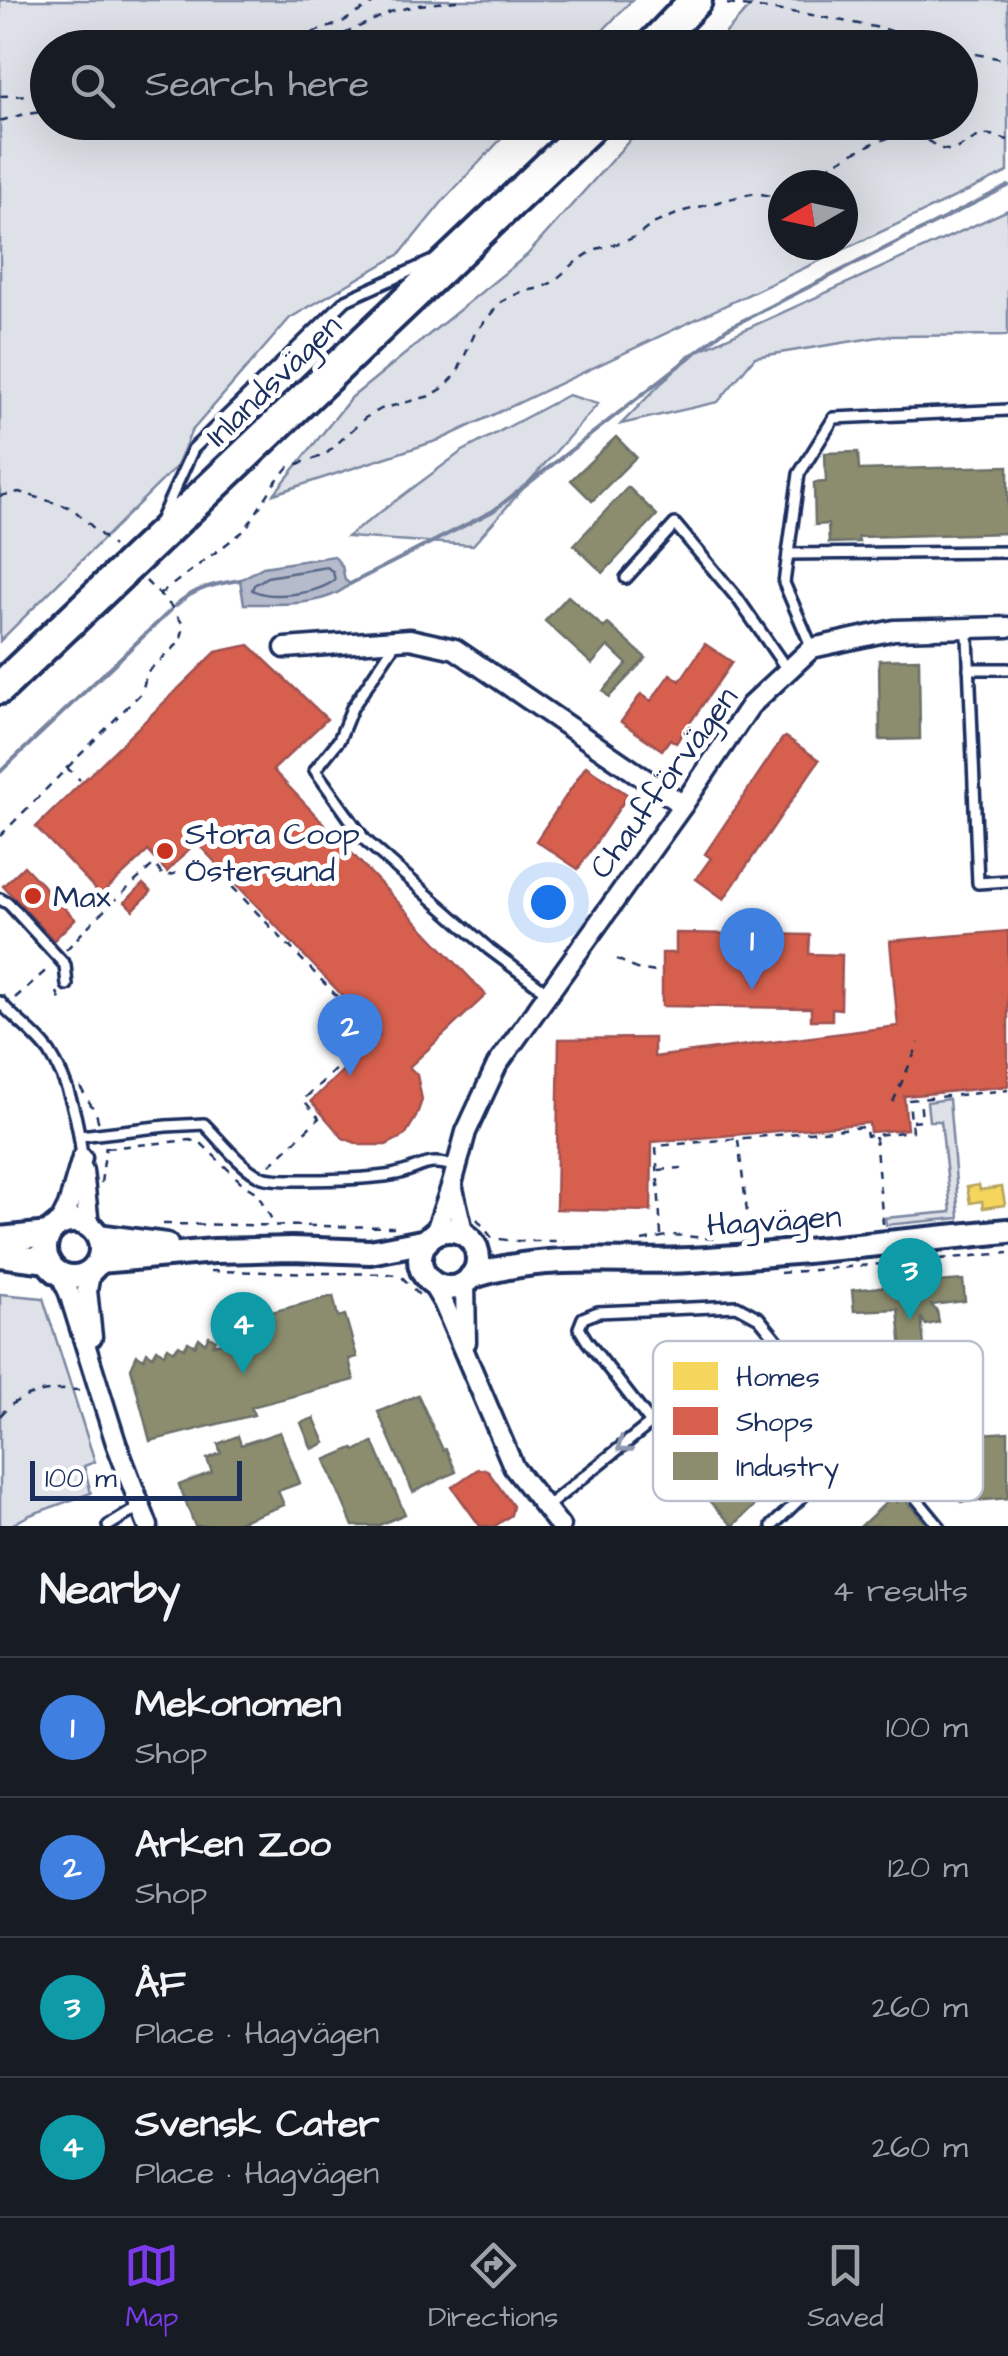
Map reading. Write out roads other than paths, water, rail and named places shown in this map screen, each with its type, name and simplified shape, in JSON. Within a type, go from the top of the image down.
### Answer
[{"type":"highway","points":[[667,30],[696,0]]},
{"type":"highway","points":[[688,30],[720,2]]},
{"type":"highway","name":"Inlandsvägen","points":[[0,671],[556,140]]},
{"type":"highway","name":"Inlandsvägen","points":[[0,688],[576,140]]},
{"type":"street","points":[[812,648],[894,630],[1008,627]]},
{"type":"street","points":[[285,648],[410,639],[454,648],[683,805]]},
{"type":"street","name":"Chaufförvägen","points":[[431,1237],[470,1120],[497,1064],[750,706],[812,648]]},
{"type":"street","points":[[82,1158],[68,1206],[45,1247],[69,1293],[92,1384],[148,1526]]},
{"type":"street","points":[[82,1158],[101,1251],[87,1290],[92,1384]]},
{"type":"street","name":"Chaufförvägen","points":[[454,1175],[466,1231]]},
{"type":"street","points":[[0,1239],[54,1229],[77,1220],[94,1230],[214,1251]]},
{"type":"street","points":[[0,1255],[78,1276],[95,1266],[214,1251],[292,1248],[370,1252],[450,1230],[466,1231],[478,1260],[463,1300],[466,1358]]},
{"type":"street","name":"Hagvägen","points":[[466,1231],[544,1260]]},
{"type":"street","name":"Hagvägen","points":[[468,1280],[493,1269],[544,1260],[686,1260],[1008,1232]]},
{"type":"street","points":[[431,1237],[420,1255],[428,1278],[514,1468],[560,1526]]},
{"type":"street","points":[[370,1252],[440,1287],[450,1288],[468,1280]]},
{"type":"lane","points":[[812,648],[784,583],[799,474],[834,418],[1008,410]]},
{"type":"lane","points":[[626,578],[675,524],[738,599],[788,671]]},
{"type":"lane","points":[[788,554],[1008,552]]},
{"type":"lane","points":[[970,628],[978,882],[1008,881]]},
{"type":"lane","points":[[398,640],[352,708],[339,740],[315,770],[365,840],[489,949],[548,993]]},
{"type":"lane","points":[[969,669],[1008,669]]},
{"type":"lane","points":[[0,899],[65,965],[68,984]]},
{"type":"lane","points":[[2,1005],[49,1052],[68,1092],[82,1158]]},
{"type":"lane","points":[[80,1136],[204,1124],[240,1161],[276,1180],[394,1175],[432,1162],[454,1175]]},
{"type":"lane","points":[[545,1508],[651,1423],[587,1341],[579,1328],[582,1318],[598,1312],[737,1306],[759,1318],[778,1341]]},
{"type":"lane","points":[[772,1526],[798,1501]]},
{"type":"lane","points":[[918,1501],[939,1526]]},
{"type":"lane","points":[[108,1526],[139,1507]]},
{"type":"water","points":[[334,556],[350,584],[340,591],[300,603],[244,604],[240,580],[263,567]]},
{"type":"waterway","points":[[350,584],[493,511],[726,329],[1008,186]]},
{"type":"waterway","points":[[175,606],[197,591],[240,580]]},
{"type":"waterway","points":[[0,772],[171,610]]},
{"type":"place","name":"Stora Coop Östersund","points":[[165,851]]},
{"type":"place","name":"Max","points":[[33,896]]},
{"type":"place","name":"Mekonomen","points":[[752,990]]},
{"type":"place","name":"Arken Zoo","points":[[350,1076]]},
{"type":"place","name":"ÅF","points":[[910,1320]]},
{"type":"place","name":"Svensk Cater","points":[[243,1374]]}]
